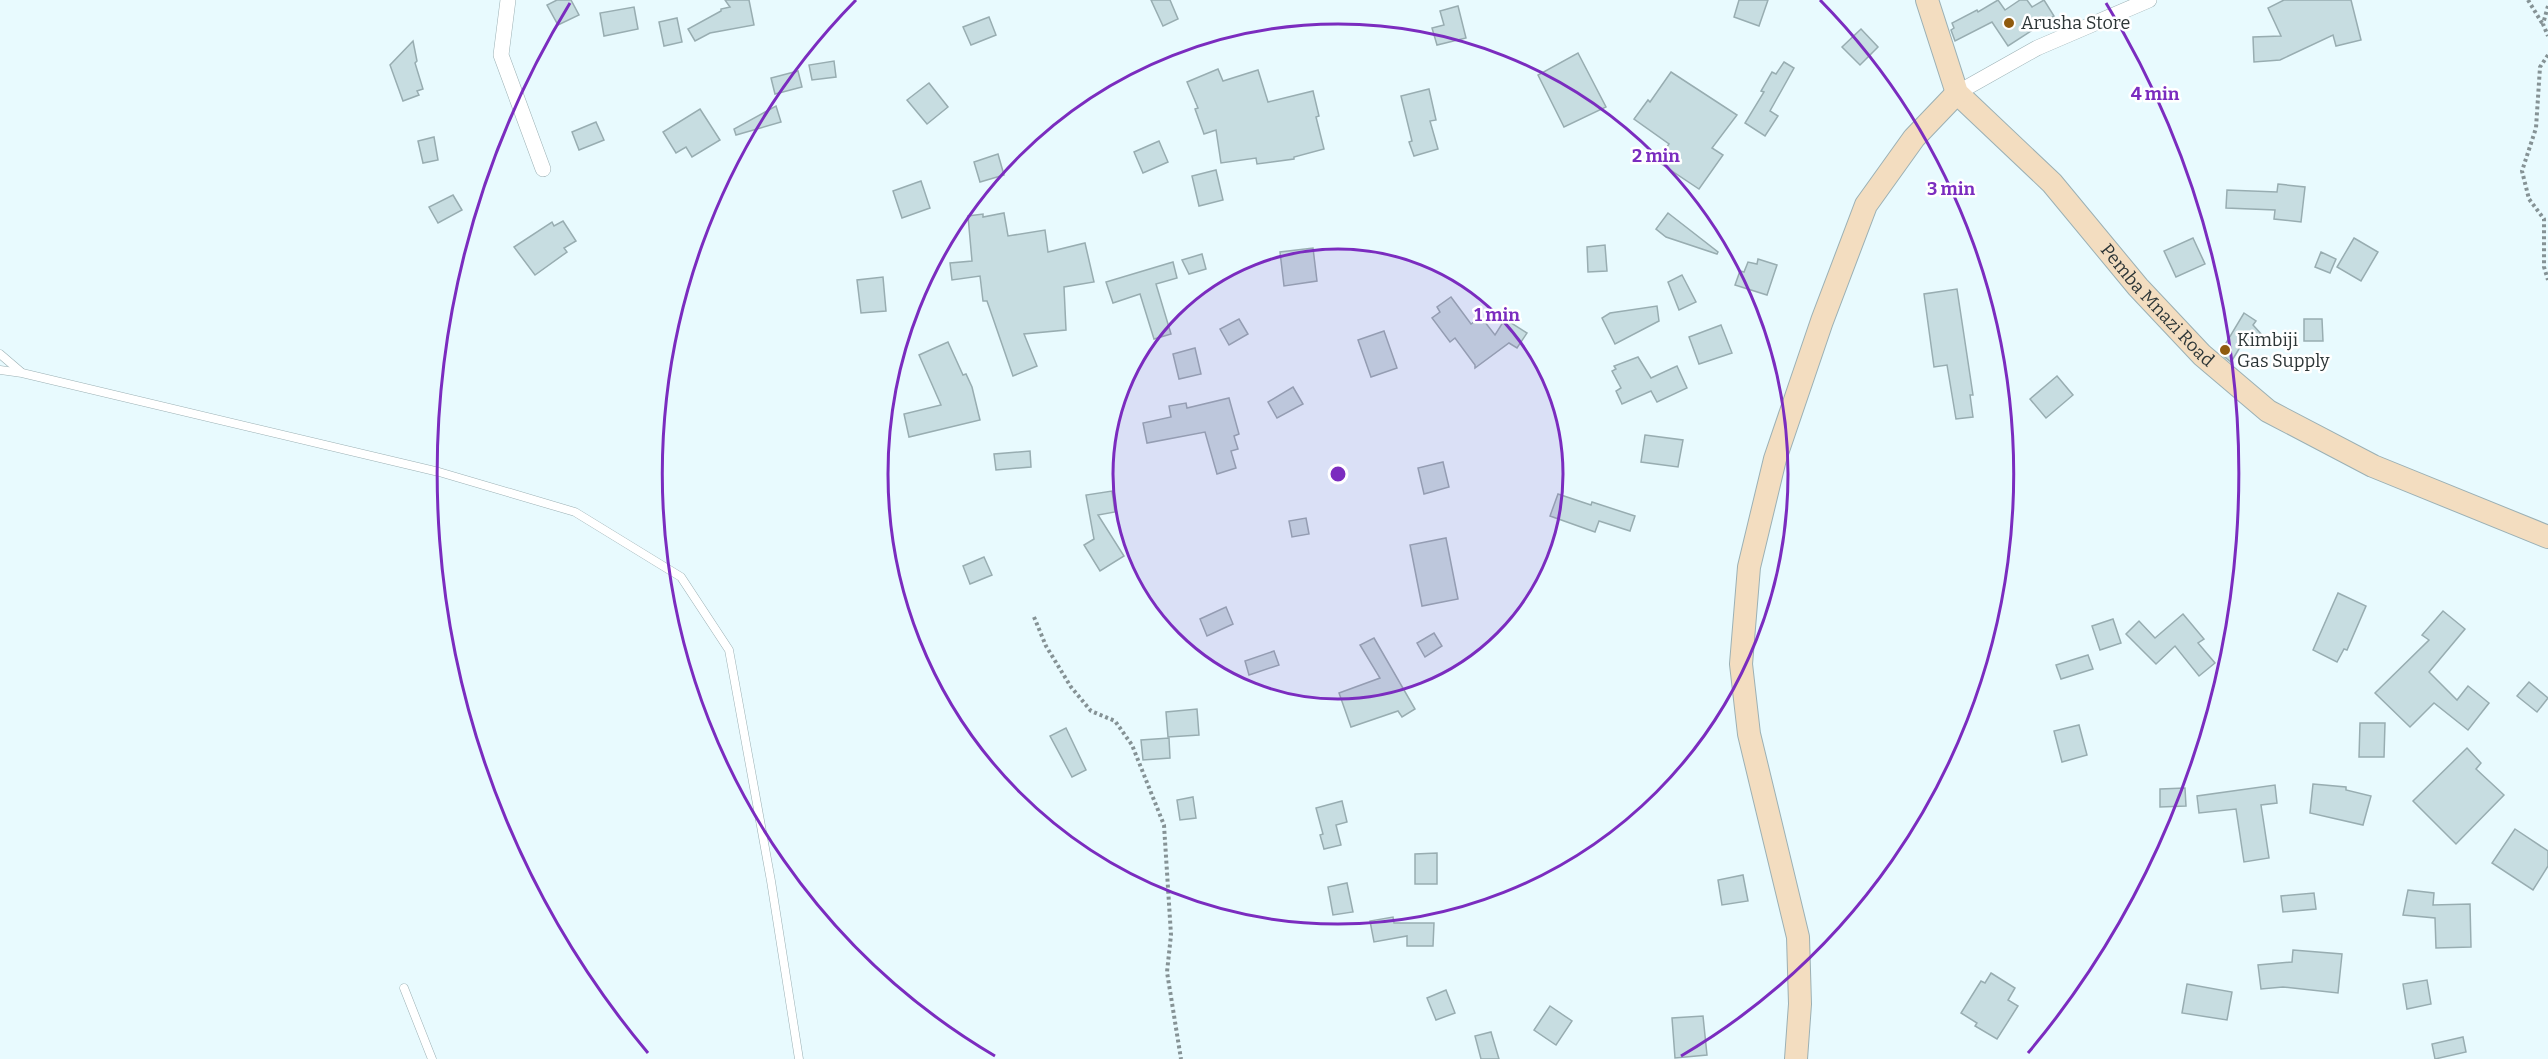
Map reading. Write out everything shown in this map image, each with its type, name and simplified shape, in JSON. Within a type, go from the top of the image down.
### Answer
[{"type":"street","points":[[508,0],[501,55],[543,169]]},
{"type":"street","name":"Pemba Mnazi Road","points":[[1927,0],[1957,93],[2052,183],[2138,287],[2202,355],[2268,411],[2373,466],[2548,537]]},
{"type":"street","points":[[1796,1059],[1800,1004],[1798,937],[1749,734],[1742,664],[1749,567],[1775,459],[1822,321],[1866,205],[1914,138],[1957,93],[2037,48],[2149,0]]},
{"type":"lane","points":[[0,354],[22,373]]},
{"type":"lane","points":[[0,370],[22,373],[439,472],[575,512],[681,577],[729,650],[771,881],[799,1059]]},
{"type":"lane","points":[[404,988],[432,1059]]},
{"type":"path","points":[[2528,0],[2548,36]]},
{"type":"path","points":[[2543,24],[2548,6]]},
{"type":"path","points":[[2548,55],[2540,67],[2536,128],[2522,171],[2529,199],[2544,219],[2544,267],[2548,280]]},
{"type":"path","points":[[1034,617],[1046,646],[1071,687],[1091,711],[1115,721],[1132,745],[1164,825],[1171,935],[1167,972],[1181,1059]]},
{"type":"building","points":[[557,0],[571,0],[579,15],[558,25],[547,5]]},
{"type":"building","points":[[725,0],[749,0],[754,25],[710,33],[695,41],[688,29],[721,9],[730,7]]},
{"type":"building","points":[[1151,0],[1170,0],[1178,19],[1163,26]]},
{"type":"building","points":[[1739,0],[1768,0],[1759,26],[1734,17]]},
{"type":"building","points":[[1998,0],[2005,10],[2020,0],[2027,0],[2032,7],[2044,0],[2054,16],[2008,46],[1992,22],[1955,41],[1951,30],[1954,28],[1952,23]]},
{"type":"building","points":[[2284,0],[2351,0],[2361,40],[2336,46],[2333,35],[2280,60],[2254,62],[2253,37],[2281,36],[2268,8]]},
{"type":"building","points":[[1458,6],[1466,38],[1437,45],[1432,28],[1444,25],[1440,11]]},
{"type":"building","points":[[634,7],[638,29],[604,36],[600,13]]},
{"type":"building","points":[[989,17],[996,35],[971,45],[963,27]]},
{"type":"building","points":[[677,18],[682,42],[664,46],[659,22]]},
{"type":"building","points":[[1861,29],[1878,47],[1860,65],[1842,47]]},
{"type":"building","points":[[413,41],[417,61],[415,63],[423,89],[417,91],[419,95],[403,101],[390,65]]},
{"type":"building","points":[[1578,53],[1606,107],[1564,127],[1538,75]]},
{"type":"building","points":[[834,61],[836,77],[812,80],[809,65]]},
{"type":"building","points":[[1784,62],[1794,68],[1770,111],[1778,116],[1765,136],[1745,123],[1764,92],[1761,91],[1772,72],[1776,74]]},
{"type":"building","points":[[1218,69],[1223,81],[1258,70],[1268,102],[1313,91],[1319,116],[1316,117],[1324,149],[1294,157],[1294,159],[1257,164],[1256,158],[1221,163],[1216,130],[1204,134],[1195,109],[1198,108],[1187,82]]},
{"type":"building","points":[[798,71],[802,87],[775,94],[771,78]]},
{"type":"building","points":[[1671,72],[1737,115],[1712,148],[1723,155],[1699,189],[1657,161],[1669,144],[1634,119],[1648,100],[1650,102]]},
{"type":"building","points":[[929,83],[948,107],[927,124],[907,100]]},
{"type":"building","points":[[1429,89],[1436,120],[1430,121],[1438,149],[1414,156],[1409,142],[1412,141],[1401,96]]},
{"type":"building","points":[[776,106],[781,122],[736,135],[734,129]]},
{"type":"building","points":[[700,109],[720,140],[692,157],[686,147],[676,153],[663,132]]},
{"type":"building","points":[[596,122],[604,140],[579,150],[572,132]]},
{"type":"building","points":[[434,137],[438,160],[423,163],[418,141]]},
{"type":"building","points":[[1159,141],[1168,162],[1143,173],[1134,152]]},
{"type":"building","points":[[998,154],[1004,175],[980,182],[974,162]]},
{"type":"building","points":[[1216,170],[1223,200],[1199,206],[1192,176]]},
{"type":"building","points":[[921,181],[930,208],[902,218],[893,191]]},
{"type":"building","points":[[2278,184],[2305,187],[2301,222],[2274,219],[2275,210],[2226,208],[2227,190],[2277,192]]},
{"type":"building","points":[[453,195],[462,210],[438,223],[429,207]]},
{"type":"building","points":[[1004,213],[1008,236],[1045,230],[1048,252],[1085,243],[1094,282],[1064,287],[1066,330],[1024,334],[1037,366],[1013,376],[987,301],[983,301],[980,276],[952,280],[950,263],[972,261],[968,216],[983,214],[983,217]]},
{"type":"building","points":[[1668,213],[1718,252],[1717,254],[1666,237],[1656,229]]},
{"type":"building","points":[[563,221],[576,241],[564,248],[567,252],[535,275],[514,247],[552,222],[554,226]]},
{"type":"building","points":[[2193,238],[2205,264],[2176,277],[2164,251]]},
{"type":"building","points":[[2354,238],[2378,252],[2361,281],[2337,267]]},
{"type":"building","points":[[1605,245],[1607,271],[1588,272],[1587,247]]},
{"type":"building","points":[[1313,248],[1317,281],[1284,286],[1280,252]]},
{"type":"building","points":[[2321,252],[2336,259],[2330,273],[2315,267]]},
{"type":"building","points":[[1202,254],[1206,269],[1189,274],[1182,260]]},
{"type":"building","points":[[1758,259],[1777,265],[1767,295],[1735,285],[1740,271],[1744,272],[1748,262],[1757,264]]},
{"type":"building","points":[[1173,262],[1177,278],[1156,284],[1171,334],[1154,339],[1140,294],[1113,303],[1106,282]]},
{"type":"building","points":[[1682,275],[1696,302],[1679,310],[1668,282]]},
{"type":"building","points":[[883,277],[886,311],[861,313],[857,280]]},
{"type":"building","points":[[1957,289],[1973,395],[1970,395],[1973,417],[1956,419],[1947,365],[1934,367],[1924,294]]},
{"type":"building","points":[[1451,297],[1471,324],[1481,317],[1495,335],[1505,319],[1527,333],[1517,348],[1509,343],[1475,368],[1455,338],[1450,342],[1432,318],[1440,312],[1437,307]]},
{"type":"building","points":[[1657,306],[1659,321],[1615,344],[1602,318],[1610,313]]},
{"type":"building","points":[[2244,313],[2256,321],[2253,325],[2262,335],[2250,345],[2245,339],[2231,362],[2220,353]]},
{"type":"building","points":[[1239,319],[1248,334],[1229,345],[1220,329]]},
{"type":"building","points":[[2304,319],[2322,319],[2323,341],[2304,341]]},
{"type":"building","points":[[1721,325],[1732,353],[1699,364],[1689,337]]},
{"type":"building","points":[[1384,331],[1397,368],[1371,377],[1358,340]]},
{"type":"building","points":[[948,342],[963,375],[966,374],[972,387],[980,420],[909,437],[904,414],[941,405],[919,355]]},
{"type":"building","points":[[1195,348],[1201,374],[1179,379],[1173,354]]},
{"type":"building","points":[[1638,357],[1651,378],[1677,366],[1687,388],[1657,402],[1651,391],[1622,404],[1616,391],[1621,388],[1612,371],[1616,369],[1614,366]]},
{"type":"building","points":[[2057,376],[2073,395],[2046,418],[2030,399]]},
{"type":"building","points":[[1293,387],[1303,404],[1277,418],[1268,402]]},
{"type":"building","points":[[1229,398],[1239,434],[1234,436],[1238,449],[1231,451],[1236,468],[1217,474],[1205,432],[1147,443],[1143,423],[1171,417],[1169,406],[1186,403],[1187,408]]},
{"type":"building","points":[[1645,435],[1683,440],[1678,467],[1641,462]]},
{"type":"building","points":[[1030,451],[1031,467],[996,470],[994,454]]},
{"type":"building","points":[[1443,462],[1449,487],[1424,494],[1418,468]]},
{"type":"building","points":[[1112,491],[1115,512],[1098,515],[1124,556],[1100,571],[1084,545],[1094,539],[1086,495]]},
{"type":"building","points":[[1558,494],[1635,516],[1630,531],[1599,521],[1595,532],[1550,516]]},
{"type":"building","points":[[1306,518],[1309,534],[1292,537],[1289,521]]},
{"type":"building","points":[[1446,538],[1458,599],[1422,606],[1410,545]]},
{"type":"building","points":[[984,557],[992,575],[970,584],[963,566]]},
{"type":"building","points":[[2338,593],[2366,606],[2347,650],[2344,649],[2337,662],[2313,650]]},
{"type":"building","points":[[1226,607],[1233,624],[1207,636],[1200,619]]},
{"type":"building","points":[[2443,611],[2465,629],[2429,672],[2457,700],[2468,686],[2489,703],[2468,730],[2434,703],[2410,727],[2375,693],[2429,640],[2422,635]]},
{"type":"building","points":[[2183,614],[2204,639],[2198,643],[2215,663],[2199,676],[2175,646],[2156,664],[2126,634],[2139,621],[2155,638]]},
{"type":"building","points":[[2113,619],[2121,643],[2100,650],[2092,626]]},
{"type":"building","points":[[1434,633],[1442,646],[1425,657],[1417,643]]},
{"type":"building","points":[[1374,638],[1415,709],[1402,717],[1398,711],[1351,727],[1339,693],[1380,678],[1360,645]]},
{"type":"building","points":[[1274,651],[1279,665],[1249,675],[1245,661]]},
{"type":"building","points":[[2088,655],[2093,669],[2061,679],[2056,665]]},
{"type":"building","points":[[2529,682],[2548,698],[2537,712],[2517,696]]},
{"type":"building","points":[[1197,709],[1199,735],[1168,737],[1166,712]]},
{"type":"building","points":[[2360,723],[2385,723],[2384,757],[2359,757]]},
{"type":"building","points":[[2079,725],[2087,755],[2062,762],[2054,731]]},
{"type":"building","points":[[1066,728],[1086,770],[1072,777],[1050,736]]},
{"type":"building","points":[[1169,738],[1170,758],[1143,760],[1141,740]]},
{"type":"building","points":[[2467,748],[2481,763],[2476,769],[2504,795],[2456,844],[2413,801]]},
{"type":"building","points":[[2313,784],[2346,787],[2346,790],[2371,796],[2363,825],[2310,813]]},
{"type":"building","points":[[2275,785],[2277,803],[2261,805],[2269,858],[2244,862],[2236,809],[2199,813],[2197,796]]},
{"type":"building","points":[[2185,788],[2186,806],[2160,807],[2160,789]]},
{"type":"building","points":[[1193,797],[1196,818],[1180,820],[1177,800]]},
{"type":"building","points":[[1342,801],[1347,822],[1336,825],[1341,845],[1324,849],[1320,835],[1323,834],[1316,808]]},
{"type":"building","points":[[2515,829],[2548,851],[2548,866],[2533,890],[2492,863]]},
{"type":"building","points":[[1437,853],[1437,884],[1415,884],[1415,854]]},
{"type":"building","points":[[1743,875],[1748,901],[1722,905],[1718,880]]},
{"type":"building","points":[[1347,883],[1353,912],[1333,915],[1328,887]]},
{"type":"building","points":[[2408,890],[2434,893],[2433,905],[2470,904],[2471,947],[2436,948],[2435,918],[2403,915]]},
{"type":"building","points":[[2314,893],[2316,909],[2283,912],[2281,896]]},
{"type":"building","points":[[1393,917],[1394,923],[1434,923],[1433,946],[1407,946],[1407,936],[1374,942],[1370,921]]},
{"type":"building","points":[[2293,950],[2342,954],[2338,993],[2283,987],[2261,989],[2258,965],[2292,962]]},
{"type":"building","points":[[1991,973],[2015,988],[2008,1000],[2018,1006],[1997,1039],[1975,1026],[1977,1023],[1961,1013],[1981,981],[1985,983]]},
{"type":"building","points":[[2427,980],[2431,1004],[2407,1009],[2403,984]]},
{"type":"building","points":[[2187,984],[2232,992],[2227,1020],[2182,1013]]},
{"type":"building","points":[[1446,990],[1455,1013],[1436,1020],[1427,998]]},
{"type":"building","points":[[1550,1006],[1572,1021],[1556,1045],[1534,1030]]},
{"type":"building","points":[[1703,1016],[1707,1055],[1675,1058],[1672,1018]]},
{"type":"building","points":[[1491,1032],[1499,1059],[1481,1059],[1475,1036]]},
{"type":"building","points":[[2463,1037],[2466,1052],[2435,1059],[2432,1044]]},
{"type":"place","name":"Arusha Store","points":[[2009,23]]},
{"type":"place","name":"Kimbiji Gas Supply","points":[[2225,350]]}]
